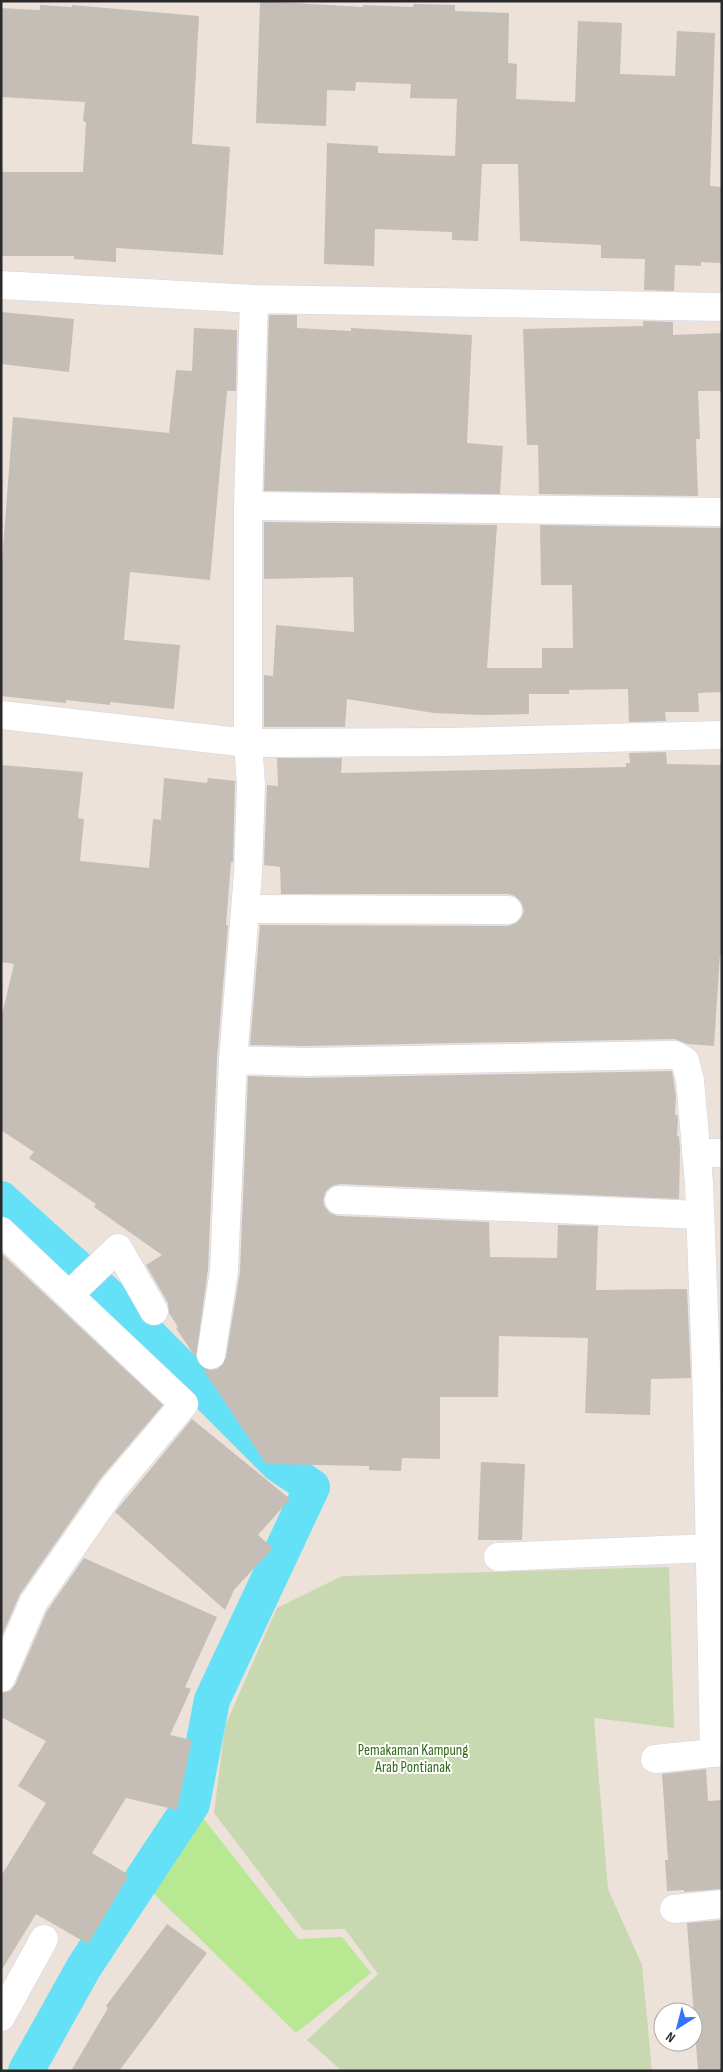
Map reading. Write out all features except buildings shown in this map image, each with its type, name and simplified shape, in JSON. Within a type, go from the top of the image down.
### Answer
[{"type":"street","points":[[1,285],[254,299],[722,307]]},
{"type":"street","points":[[211,1354],[224,1271],[233,1060],[246,909],[251,784],[248,743],[248,506],[254,299]]},
{"type":"street","points":[[248,506],[722,512]]},
{"type":"street","points":[[1,715],[248,743],[448,742],[722,735]]},
{"type":"street","points":[[246,909],[508,910]]},
{"type":"street","points":[[233,1060],[305,1062],[675,1055],[685,1061],[709,1153],[699,1215],[706,1367],[710,1548],[718,1753],[655,1758]]},
{"type":"street","points":[[339,1200],[699,1215]]},
{"type":"street","points":[[1,1231],[184,1404],[113,1488],[33,1603],[1,1678]]},
{"type":"street","points":[[69,1295],[118,1248],[154,1312]]},
{"type":"street","points":[[498,1557],[710,1548]]},
{"type":"street","points":[[674,1909],[722,1904]]},
{"type":"street","points":[[1,2017],[44,1939]]},
{"type":"green space","name":"Pemakaman Kampung Arab Pontianak","points":[[669,1567],[674,1728],[594,1718],[608,1889],[642,1965],[652,2071],[342,2071],[307,2040],[378,1974],[345,1929],[303,1930],[214,1813],[225,1726],[277,1608],[342,1576]]},
{"type":"green space","points":[[200,1814],[298,1939],[342,1937],[371,1973],[296,2033],[153,1893]]},
{"type":"waterway","points":[[1,1199],[123,1309],[278,1464],[312,1487],[212,1700],[192,1804],[84,1967],[26,2071]]}]
